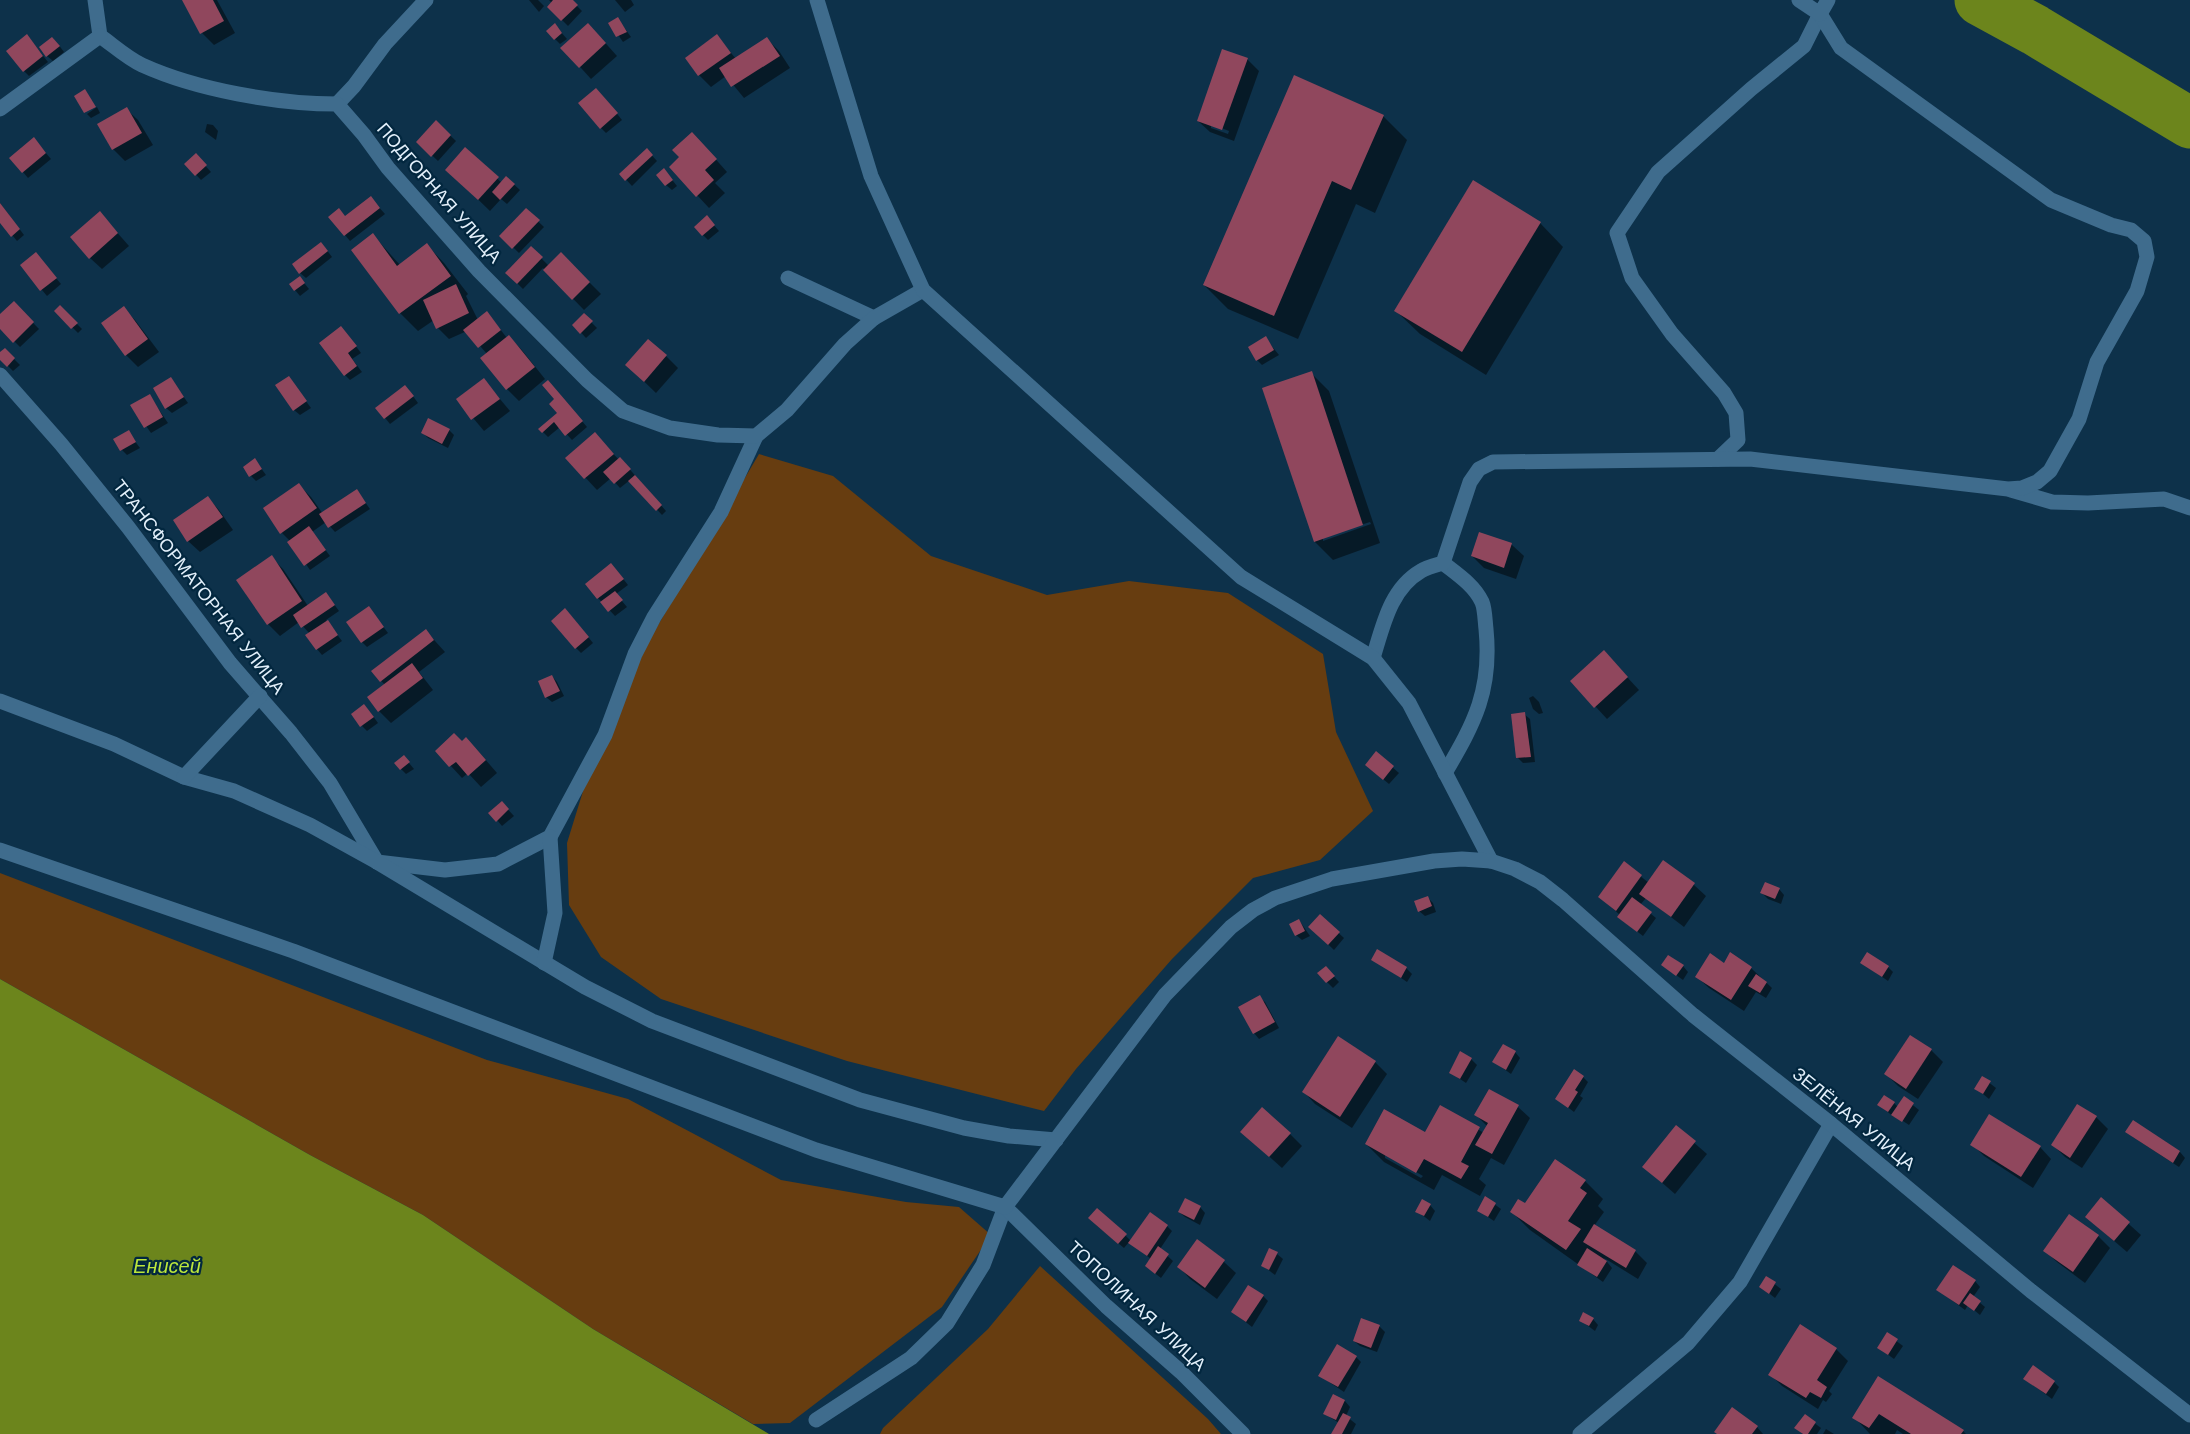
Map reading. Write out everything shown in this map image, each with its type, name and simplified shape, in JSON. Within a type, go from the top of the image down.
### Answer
[{"type":"street","points":[[95,0],[100,36],[140,64],[209,88],[305,104],[337,104],[354,86],[385,44],[426,0]]},
{"type":"street","points":[[817,0],[871,176],[923,290],[1241,577],[1373,658],[1409,703],[1491,861]]},
{"type":"street","points":[[1799,0],[1820,14],[1841,48],[2051,200],[2111,225],[2131,230],[2144,241],[2147,257],[2137,291],[2097,362],[2079,419],[2050,471],[2037,482],[2022,488],[2008,489]]},
{"type":"street","points":[[1718,459],[1738,440],[1736,413],[1724,393],[1672,334],[1632,278],[1617,233],[1658,172],[1751,89],[1804,46],[1828,0]]},
{"type":"street","points":[[0,109],[100,36]]},
{"type":"street","name":"ПОДГОРНАЯ УЛИЦА","points":[[337,104],[388,168],[478,271],[587,380],[623,411],[670,428],[718,435],[756,436]]},
{"type":"street","points":[[788,278],[874,318]]},
{"type":"street","points":[[544,963],[555,913],[550,837],[605,735],[635,654],[721,512],[756,436],[787,410],[845,344],[874,318],[923,290]]},
{"type":"street","name":"ТРАНСФОРМАТОРНАЯ УЛИЦА","points":[[0,375],[61,444],[135,536],[230,663],[291,733],[330,783],[377,862]]},
{"type":"street","points":[[1443,563],[1470,482],[1479,470],[1493,462],[1750,459],[2008,489],[2052,502],[2088,503],[2164,499],[2190,508]]},
{"type":"street","points":[[1373,658],[1386,613],[1400,588],[1422,570],[1443,563]]},
{"type":"street","points":[[1443,563],[1465,579],[1483,603],[1487,645],[1486,683],[1471,729],[1445,772]]},
{"type":"street","points":[[184,777],[260,696]]},
{"type":"street","points":[[0,701],[114,744],[184,777],[234,791],[310,825],[377,862],[585,987],[652,1021],[860,1100],[964,1128],[1009,1136],[1056,1140]]},
{"type":"street","points":[[377,862],[445,870],[498,864],[550,837]]},
{"type":"street","points":[[0,850],[174,908],[304,955],[816,1150],[1005,1208]]},
{"type":"street","name":"ЗЕЛЁНАЯ УЛИЦА","points":[[816,1420],[911,1358],[947,1323],[983,1265],[1005,1208],[1165,995],[1231,927],[1253,910],[1275,898],[1332,879],[1434,861],[1462,859],[1491,861],[1515,869],[1532,877],[1563,900],[1693,1015],[1831,1124],[2031,1291],[2190,1415]]},
{"type":"street","points":[[1580,1434],[1688,1343],[1740,1282],[1831,1124]]},
{"type":"street","name":"ТОПОЛИНАЯ УЛИЦА","points":[[1005,1208],[1106,1306],[1181,1372],[1243,1434]]},
{"type":"shaded area","points":[[759,454],[833,476],[931,556],[1047,595],[1129,581],[1228,593],[1323,654],[1336,732],[1373,811],[1320,860],[1253,878],[1172,959],[1076,1069],[1044,1111],[847,1061],[661,999],[601,957],[569,905],[567,843],[588,775],[648,642]]},
{"type":"shaded area","points":[[0,873],[487,1060],[628,1099],[781,1180],[906,1202],[959,1207],[991,1235],[942,1307],[790,1423],[753,1424],[593,1329],[423,1215],[310,1155],[0,979]]},
{"type":"shaded area","points":[[1040,1266],[1208,1419],[1221,1434],[880,1434],[883,1428],[988,1329]]},
{"type":"water","name":"Енисей","points":[[0,979],[310,1155],[423,1215],[593,1329],[769,1434],[0,1434]]},
{"type":"building","points":[[182,0],[213,0],[224,21],[200,34]]},
{"type":"building","points":[[553,0],[573,0],[578,5],[561,21],[547,7]]},
{"type":"building","points":[[618,17],[627,32],[616,37],[608,23]]},
{"type":"building","points":[[555,23],[562,33],[554,40],[546,31]]},
{"type":"building","points":[[588,23],[606,43],[579,68],[560,48]]},
{"type":"building","points":[[27,34],[43,56],[23,72],[6,51]]},
{"type":"building","points":[[717,34],[731,53],[698,76],[685,58]]},
{"type":"building","points":[[52,37],[60,46],[46,57],[39,47]]},
{"type":"building","points":[[767,37],[780,56],[731,87],[719,68]]},
{"type":"building","points":[[1222,49],[1248,58],[1222,130],[1197,121]]},
{"type":"building","points":[[1294,75],[1384,115],[1351,190],[1332,181],[1274,316],[1203,285]]},
{"type":"building","points":[[596,88],[618,113],[600,129],[578,103]]},
{"type":"building","points":[[85,89],[96,107],[84,113],[74,96]]},
{"type":"building","points":[[127,107],[142,133],[112,150],[97,124]]},
{"type":"building","points":[[436,120],[451,135],[431,157],[416,142]]},
{"type":"building","points":[[692,132],[717,159],[705,170],[714,180],[696,197],[669,167],[679,157],[672,150]]},
{"type":"building","points":[[34,137],[46,153],[22,173],[9,158]]},
{"type":"building","points":[[465,147],[499,177],[478,200],[445,170]]},
{"type":"building","points":[[647,148],[653,155],[625,181],[619,174]]},
{"type":"building","points":[[196,153],[207,165],[195,176],[184,164]]},
{"type":"building","points":[[664,168],[673,180],[665,186],[656,175]]},
{"type":"building","points":[[506,176],[515,184],[500,200],[492,192]]},
{"type":"building","points":[[1473,180],[1541,222],[1462,352],[1394,311]]},
{"type":"building","points":[[371,196],[380,208],[344,236],[328,217],[339,208],[345,216]]},
{"type":"building","points":[[0,203],[20,229],[11,237],[0,223]]},
{"type":"building","points":[[526,208],[540,220],[512,249],[499,236]]},
{"type":"building","points":[[100,211],[118,233],[89,259],[70,237]]},
{"type":"building","points":[[707,215],[715,225],[702,236],[694,227]]},
{"type":"building","points":[[373,233],[397,266],[427,243],[451,276],[399,314],[351,250]]},
{"type":"building","points":[[321,242],[328,251],[299,274],[292,264]]},
{"type":"building","points":[[531,246],[543,257],[517,284],[505,273]]},
{"type":"building","points":[[36,252],[57,278],[40,291],[20,265]]},
{"type":"building","points":[[561,252],[590,282],[572,300],[543,270]]},
{"type":"building","points":[[300,276],[305,283],[294,291],[289,284]]},
{"type":"building","points":[[456,284],[469,313],[436,329],[423,300]]},
{"type":"building","points":[[14,301],[34,322],[13,343],[0,329],[0,314]]},
{"type":"building","points":[[60,305],[78,323],[71,329],[54,311]]},
{"type":"building","points":[[124,306],[148,339],[125,356],[101,323]]},
{"type":"building","points":[[487,311],[501,330],[478,348],[463,330]]},
{"type":"building","points":[[584,313],[593,321],[580,334],[572,325]]},
{"type":"building","points":[[341,326],[357,346],[348,353],[357,366],[344,376],[319,343]]},
{"type":"building","points":[[509,335],[535,367],[506,390],[480,358]]},
{"type":"building","points":[[1266,336],[1274,350],[1256,361],[1248,347]]},
{"type":"building","points":[[648,339],[667,355],[644,382],[625,365]]},
{"type":"building","points":[[5,348],[15,358],[7,367],[0,360],[0,352]]},
{"type":"building","points":[[1312,371],[1363,525],[1314,542],[1262,388]]},
{"type":"building","points":[[289,376],[307,401],[293,411],[275,385]]},
{"type":"building","points":[[171,377],[184,397],[165,409],[153,388]]},
{"type":"building","points":[[484,378],[500,399],[471,420],[456,399]]},
{"type":"building","points":[[548,380],[583,421],[565,436],[554,422],[542,433],[538,429],[557,413],[549,404],[554,399],[542,385]]},
{"type":"building","points":[[405,385],[414,396],[384,419],[375,408]]},
{"type":"building","points":[[150,394],[163,417],[144,428],[130,405]]},
{"type":"building","points":[[428,418],[450,429],[442,444],[421,433]]},
{"type":"building","points":[[129,430],[136,442],[120,451],[113,439]]},
{"type":"building","points":[[595,432],[614,454],[584,479],[565,458]]},
{"type":"building","points":[[620,457],[631,469],[614,484],[603,472]]},
{"type":"building","points":[[255,458],[262,469],[249,477],[243,467]]},
{"type":"building","points":[[635,475],[662,505],[656,511],[628,481]]},
{"type":"building","points":[[299,483],[317,508],[280,534],[263,508]]},
{"type":"building","points":[[357,489],[366,503],[328,528],[319,514]]},
{"type":"building","points":[[208,496],[223,517],[187,542],[173,520]]},
{"type":"building","points":[[309,526],[326,550],[304,566],[287,542]]},
{"type":"building","points":[[1479,532],[1512,543],[1504,568],[1471,556]]},
{"type":"building","points":[[272,555],[302,601],[267,625],[236,580]]},
{"type":"building","points":[[611,563],[624,579],[597,599],[585,584]]},
{"type":"building","points":[[615,591],[623,600],[608,612],[600,602]]},
{"type":"building","points":[[326,592],[335,605],[301,628],[293,615]]},
{"type":"building","points":[[369,606],[384,627],[361,643],[346,622]]},
{"type":"building","points":[[565,608],[589,637],[575,649],[551,621]]},
{"type":"building","points":[[328,620],[338,635],[316,650],[305,635]]},
{"type":"building","points":[[426,629],[434,640],[380,682],[371,671]]},
{"type":"building","points":[[1604,650],[1628,677],[1594,708],[1570,681]]},
{"type":"building","points":[[412,663],[423,678],[378,712],[367,697]]},
{"type":"building","points":[[552,675],[560,691],[545,698],[538,681]]},
{"type":"building","points":[[364,704],[374,717],[360,727],[351,714]]},
{"type":"building","points":[[1525,712],[1531,757],[1516,758],[1511,714]]},
{"type":"building","points":[[454,733],[462,741],[466,737],[486,760],[468,776],[456,762],[449,767],[435,751]]},
{"type":"building","points":[[1376,751],[1394,766],[1383,780],[1365,765]]},
{"type":"building","points":[[404,755],[410,762],[400,770],[394,763]]},
{"type":"building","points":[[502,801],[509,809],[496,822],[488,813]]},
{"type":"building","points":[[1663,860],[1695,883],[1671,917],[1639,894]]},
{"type":"building","points":[[1624,861],[1642,875],[1616,911],[1598,897]]},
{"type":"building","points":[[1765,882],[1780,888],[1775,899],[1760,893]]},
{"type":"building","points":[[1428,896],[1432,906],[1418,912],[1414,901]]},
{"type":"building","points":[[1632,897],[1652,912],[1637,932],[1617,917]]},
{"type":"building","points":[[1320,914],[1340,932],[1328,945],[1308,927]]},
{"type":"building","points":[[1299,919],[1305,931],[1295,936],[1289,924]]},
{"type":"building","points":[[1377,949],[1407,967],[1401,978],[1371,960]]},
{"type":"building","points":[[1730,952],[1752,967],[1731,1000],[1695,977],[1710,953],[1724,963]]},
{"type":"building","points":[[1867,952],[1889,966],[1882,977],[1860,963]]},
{"type":"building","points":[[1668,955],[1684,965],[1676,976],[1661,965]]},
{"type":"building","points":[[1326,966],[1335,976],[1326,983],[1317,973]]},
{"type":"building","points":[[1756,974],[1767,982],[1760,993],[1748,986]]},
{"type":"building","points":[[1260,995],[1275,1022],[1253,1034],[1238,1007]]},
{"type":"building","points":[[1910,1035],[1932,1049],[1906,1089],[1884,1074]]},
{"type":"building","points":[[1338,1036],[1376,1061],[1340,1117],[1302,1092]]},
{"type":"building","points":[[1503,1044],[1516,1051],[1506,1070],[1492,1062]]},
{"type":"building","points":[[1460,1051],[1472,1058],[1460,1079],[1449,1073]]},
{"type":"building","points":[[1574,1069],[1584,1076],[1568,1108],[1555,1099]]},
{"type":"building","points":[[1982,1076],[1991,1081],[1983,1094],[1974,1089]]},
{"type":"building","points":[[1489,1089],[1519,1105],[1492,1154],[1475,1145],[1488,1123],[1474,1115]]},
{"type":"building","points":[[1884,1095],[1895,1102],[1888,1112],[1877,1105]]},
{"type":"building","points":[[1904,1096],[1914,1103],[1902,1122],[1891,1115]]},
{"type":"building","points":[[2077,1104],[2097,1116],[2070,1158],[2051,1145]]},
{"type":"building","points":[[1440,1105],[1480,1127],[1461,1162],[1469,1166],[1461,1179],[1424,1159],[1416,1173],[1365,1144],[1384,1109],[1425,1132]]},
{"type":"building","points":[[1262,1107],[1291,1133],[1269,1157],[1240,1132]]},
{"type":"building","points":[[1989,1114],[2041,1146],[2021,1177],[1970,1145]]},
{"type":"building","points":[[2133,1120],[2180,1151],[2173,1163],[2125,1132]]},
{"type":"building","points":[[1676,1125],[1696,1141],[1662,1183],[1642,1167]]},
{"type":"building","points":[[1555,1159],[1586,1180],[1580,1188],[1587,1193],[1568,1221],[1581,1229],[1566,1250],[1510,1212],[1518,1199],[1525,1203]]},
{"type":"building","points":[[1485,1196],[1496,1203],[1488,1217],[1477,1211]]},
{"type":"building","points":[[2101,1197],[2130,1222],[2114,1241],[2085,1217]]},
{"type":"building","points":[[1185,1198],[1201,1206],[1194,1220],[1178,1212]]},
{"type":"building","points":[[1422,1199],[1431,1204],[1424,1216],[1415,1212]]},
{"type":"building","points":[[1097,1208],[1127,1234],[1118,1244],[1088,1218]]},
{"type":"building","points":[[1150,1212],[1168,1225],[1147,1256],[1128,1243]]},
{"type":"building","points":[[2069,1214],[2099,1235],[2073,1272],[2043,1251]]},
{"type":"building","points":[[1594,1224],[1636,1250],[1626,1268],[1583,1242]]},
{"type":"building","points":[[1197,1239],[1225,1260],[1205,1288],[1177,1267]]},
{"type":"building","points":[[1158,1246],[1169,1254],[1155,1274],[1145,1266]]},
{"type":"building","points":[[1269,1248],[1278,1252],[1269,1270],[1261,1266]]},
{"type":"building","points":[[1587,1248],[1607,1261],[1597,1277],[1577,1265]]},
{"type":"building","points":[[1953,1265],[1976,1280],[1959,1305],[1936,1290]]},
{"type":"building","points":[[1766,1276],[1776,1282],[1769,1294],[1759,1287]]},
{"type":"building","points":[[1248,1285],[1264,1295],[1246,1322],[1231,1312]]},
{"type":"building","points":[[1970,1293],[1981,1301],[1974,1311],[1963,1303]]},
{"type":"building","points":[[1583,1312],[1594,1318],[1589,1326],[1579,1321]]},
{"type":"building","points":[[1361,1318],[1380,1325],[1371,1348],[1353,1341]]},
{"type":"building","points":[[1800,1324],[1837,1348],[1817,1380],[1827,1387],[1821,1398],[1810,1392],[1806,1398],[1768,1375]]},
{"type":"building","points":[[1887,1332],[1898,1339],[1888,1355],[1877,1348]]},
{"type":"building","points":[[1337,1344],[1357,1356],[1338,1387],[1318,1376]]},
{"type":"building","points":[[2033,1365],[2055,1381],[2046,1394],[2023,1379]]},
{"type":"building","points":[[1878,1376],[1964,1430],[1961,1434],[1911,1434],[1879,1414],[1869,1428],[1852,1418]]},
{"type":"building","points":[[1333,1394],[1345,1400],[1336,1420],[1323,1414]]},
{"type":"building","points":[[1732,1407],[1758,1426],[1752,1434],[1717,1434],[1714,1432]]},
{"type":"building","points":[[1343,1413],[1351,1417],[1342,1434],[1331,1434]]},
{"type":"building","points":[[1805,1414],[1816,1422],[1808,1434],[1803,1434],[1794,1428]]},
{"type":"waterway","points":[[1980,0],[2035,30],[2190,123]]}]
